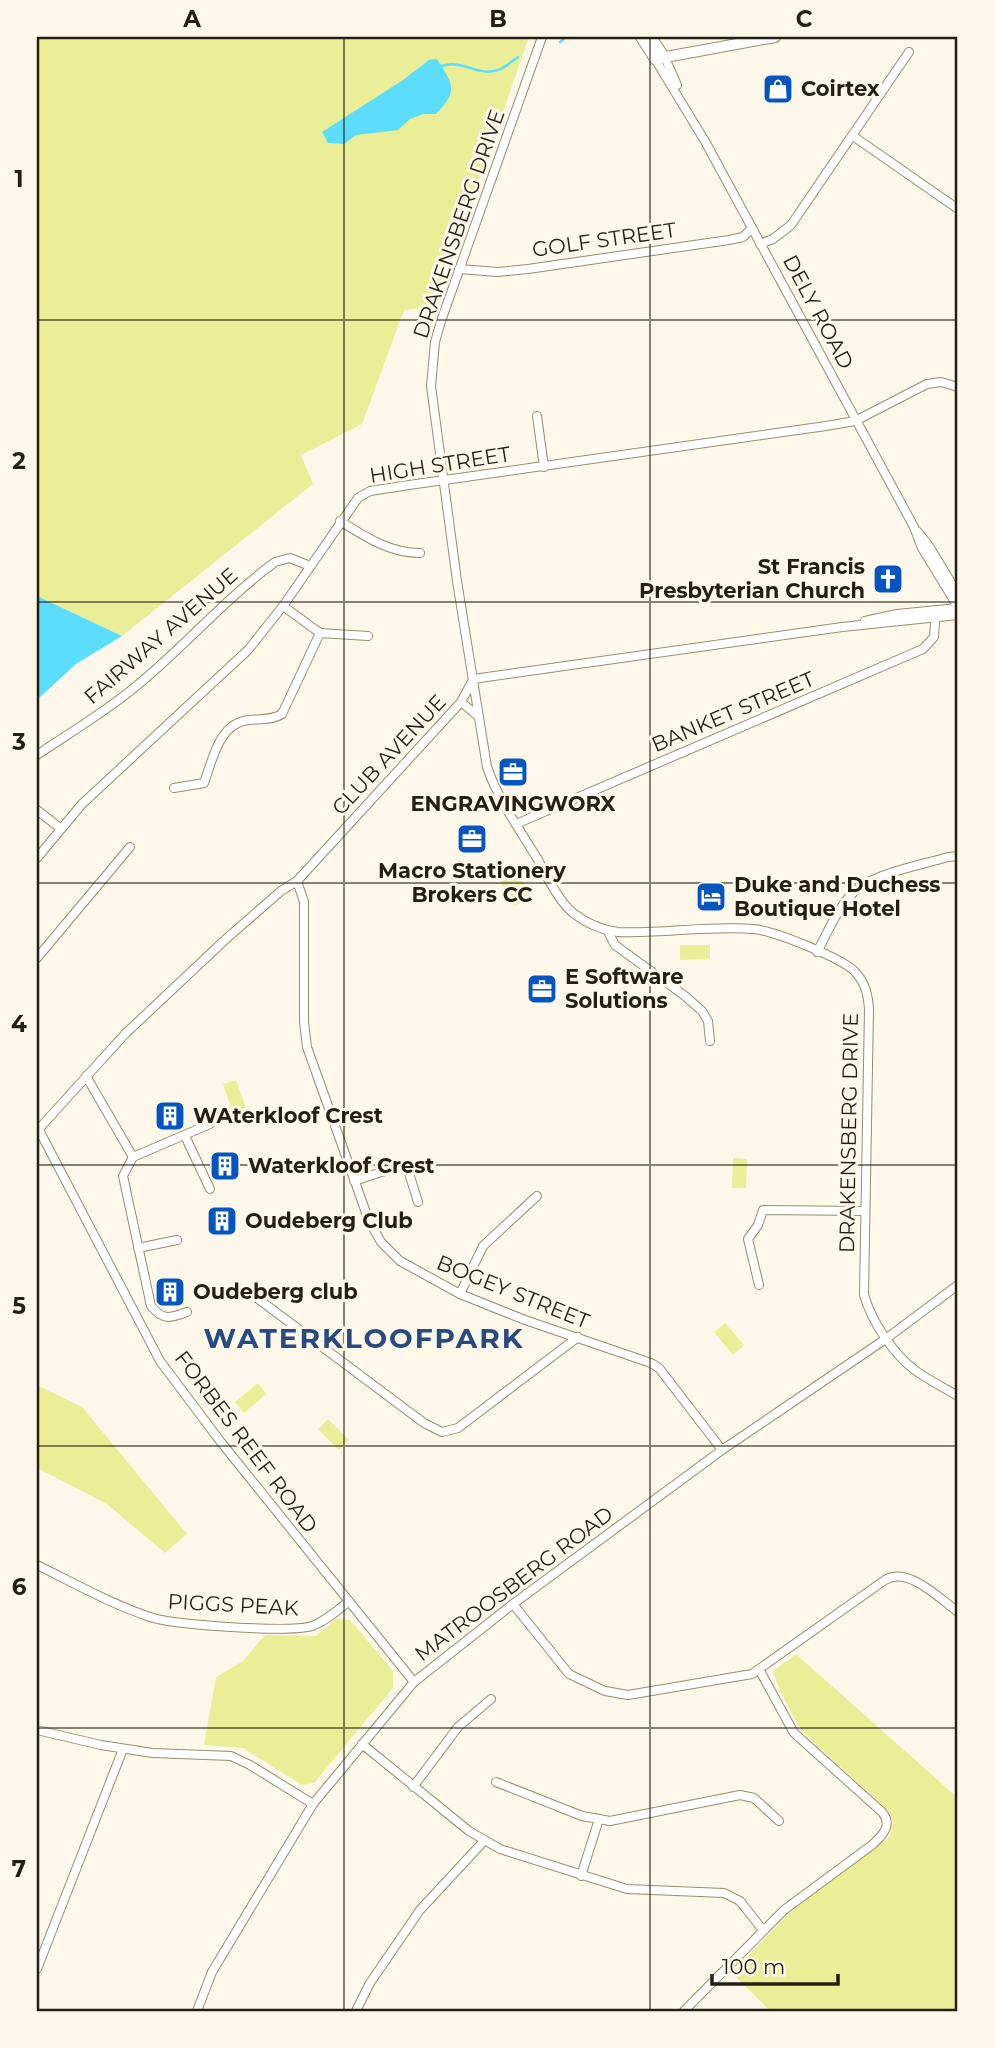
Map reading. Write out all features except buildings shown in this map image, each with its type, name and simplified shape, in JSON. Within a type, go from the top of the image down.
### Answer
[{"type":"main road","name":"DELY ROAD","points":[[641,37],[660,59]]},
{"type":"main road","name":"DELY ROAD","points":[[651,37],[660,59]]},
{"type":"main road","points":[[660,59],[775,37]]},
{"type":"street","name":"DRAKENSBERG DRIVE","points":[[542,37],[459,269],[435,342],[431,370],[443,481],[487,767],[516,824],[566,905],[584,920],[607,930],[633,933],[754,929],[765,931],[849,966],[857,973],[868,995],[864,1295],[867,1307],[887,1339],[904,1359],[916,1371],[958,1396]]},
{"type":"street","points":[[760,244],[773,239],[791,225],[909,52]]},
{"type":"street","name":"DELY ROAD","points":[[660,59],[914,527],[922,548],[958,608]]},
{"type":"street","points":[[853,136],[958,209]]},
{"type":"street","name":"GOLF STREET","points":[[459,269],[498,272],[528,269],[729,240],[743,237],[751,229]]},
{"type":"street","name":"HIGH STREET","points":[[37,858],[82,804],[248,650],[283,606],[340,521],[364,494],[855,421],[927,384],[941,382],[958,387]]},
{"type":"street","points":[[537,416],[544,467]]},
{"type":"street","points":[[340,521],[383,547],[420,553]]},
{"type":"street","name":"DELY ROAD","points":[[914,527],[929,546],[958,594]]},
{"type":"street","name":"FAIRWAY AVENUE","points":[[37,755],[106,709],[147,677],[194,631],[275,562],[290,558],[310,566]]},
{"type":"street","points":[[283,606],[320,633],[368,636]]},
{"type":"street","points":[[936,614],[958,608]]},
{"type":"street","points":[[473,679],[842,627],[897,614],[958,615]]},
{"type":"street","name":"BANKET STREET","points":[[516,824],[923,649],[934,637],[936,614]]},
{"type":"street","points":[[174,788],[204,783],[217,749],[235,722],[274,718],[282,714],[320,633]]},
{"type":"street","name":"CLUB AVENUE","points":[[38,1131],[125,1034],[226,938],[281,891],[297,881],[461,702],[473,679]]},
{"type":"street","points":[[461,702],[479,717]]},
{"type":"street","points":[[37,810],[60,828]]},
{"type":"street","points":[[37,958],[130,847]]},
{"type":"street","points":[[817,952],[850,896],[864,884],[958,856]]},
{"type":"street","name":"BOGEY STREET","points":[[297,881],[303,895],[304,909],[305,1037],[369,1221],[388,1251],[416,1271],[460,1294],[525,1320],[651,1363],[659,1368],[722,1450]]},
{"type":"street","points":[[607,930],[615,945],[702,1011],[708,1021],[710,1041]]},
{"type":"street","points":[[86,1076],[133,1157]]},
{"type":"street","points":[[187,1312],[169,1318],[158,1315],[150,1302],[123,1176],[133,1157],[210,1124]]},
{"type":"street","name":"FORBES REEF ROAD","points":[[38,1131],[160,1361],[186,1398],[414,1682]]},
{"type":"street","points":[[185,1136],[210,1189]]},
{"type":"street","points":[[354,1181],[404,1167],[408,1170],[418,1202]]},
{"type":"street","points":[[460,1294],[483,1246],[537,1196]]},
{"type":"street","points":[[759,1285],[748,1239],[758,1225],[763,1210],[864,1211]]},
{"type":"street","points":[[138,1248],[177,1240]]},
{"type":"street","name":"MATROOSBERG ROAD","points":[[197,2011],[212,1972],[313,1804],[414,1682],[513,1604],[722,1450],[887,1339],[958,1285]]},
{"type":"street","points":[[249,1292],[424,1423],[442,1432],[458,1428],[578,1337]]},
{"type":"street","name":"PIGGS PEAK","points":[[37,1565],[139,1613],[172,1622],[305,1628],[318,1623],[348,1602]]},
{"type":"street","points":[[513,1604],[565,1670],[579,1680],[618,1694],[643,1693],[740,1678],[760,1671],[890,1577],[908,1577],[958,1612]]},
{"type":"street","points":[[684,2011],[762,1929],[885,1832],[887,1821],[881,1812],[794,1733],[760,1671]]},
{"type":"street","points":[[413,1787],[458,1727],[491,1699]]},
{"type":"street","points":[[37,1730],[123,1749],[231,1756],[313,1804]]},
{"type":"street","points":[[362,1744],[484,1841],[526,1859],[627,1889],[724,1893],[740,1901],[762,1929]]},
{"type":"street","points":[[37,1969],[123,1749]]},
{"type":"street","points":[[496,1782],[582,1816],[610,1821],[740,1795],[754,1798],[779,1821]]},
{"type":"street","points":[[581,1875],[599,1819]]},
{"type":"street","points":[[356,2011],[370,1983],[414,1918],[484,1841]]},
{"type":"green space","points":[[37,37],[529,37],[435,307],[404,310],[362,424],[301,455],[313,484],[122,636],[37,596]]},
{"type":"green space","points":[[513,864],[532,897],[514,906],[496,873]]},
{"type":"green space","points":[[680,945],[710,945],[710,959],[680,960]]},
{"type":"green space","points":[[236,1080],[246,1108],[233,1113],[223,1084]]},
{"type":"green space","points":[[733,1158],[747,1159],[746,1188],[732,1188]]},
{"type":"green space","points":[[725,1323],[744,1345],[733,1355],[714,1332]]},
{"type":"green space","points":[[258,1383],[266,1394],[244,1413],[235,1402]]},
{"type":"green space","points":[[37,1385],[82,1407],[187,1534],[165,1553],[107,1504],[37,1468]]},
{"type":"green space","points":[[328,1419],[349,1440],[339,1450],[318,1429]]},
{"type":"green space","points":[[336,1619],[350,1620],[393,1671],[393,1688],[314,1783],[302,1785],[243,1748],[204,1745],[216,1677],[243,1661],[265,1635],[316,1636]]},
{"type":"green space","points":[[796,1654],[958,1798],[958,2011],[770,2011],[732,1973],[790,1912],[888,1838],[892,1828],[889,1811],[798,1725],[773,1671]]},
{"type":"water","points":[[437,59],[450,81],[451,93],[436,114],[423,114],[410,119],[398,130],[356,135],[344,144],[328,143],[322,132],[429,60]]},
{"type":"water","points":[[37,596],[122,636],[76,664],[37,700]]},
{"type":"waterway","points":[[560,42],[566,37]]},
{"type":"waterway","points":[[441,66],[450,64],[490,72],[503,68],[518,57]]},
{"type":"place","name":"Coirtex","points":[[778,89]]},
{"type":"place","name":"St Francis Presbyterian Church","points":[[888,579]]},
{"type":"place","name":"ENGRAVINGWORX","points":[[513,772]]},
{"type":"place","name":"Macro Stationery Brokers CC","points":[[472,839]]},
{"type":"place","name":"Duke and Duchess Boutique Hotel","points":[[711,897]]},
{"type":"place","name":"E Software Solutions","points":[[542,989]]},
{"type":"place","name":"WAterkloof Crest","points":[[170,1116]]},
{"type":"place","name":"Waterkloof Crest","points":[[225,1166]]},
{"type":"place","name":"Oudeberg Club","points":[[222,1221]]},
{"type":"place","name":"Oudeberg club","points":[[170,1292]]},
{"type":"district","name":"WATERKLOOFPARK","points":[[364,1338]]}]
